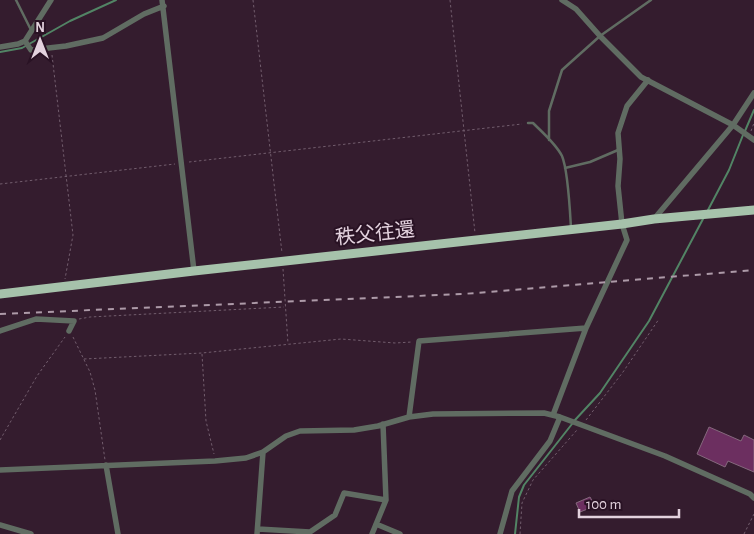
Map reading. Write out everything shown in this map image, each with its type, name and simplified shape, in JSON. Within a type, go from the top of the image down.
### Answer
[{"type":"highway","name":"秩父往還","points":[[0,294],[654,219],[754,210]]},
{"type":"street","points":[[51,0],[31,30],[27,44],[30,50],[52,48],[104,38],[163,3],[194,271]]},
{"type":"street","points":[[562,0],[576,9],[641,77],[733,125],[748,136]]},
{"type":"street","points":[[0,47],[27,44]]},
{"type":"street","points":[[553,414],[586,328],[627,240],[622,224],[618,186],[618,133],[628,106],[648,80]]},
{"type":"street","points":[[654,219],[733,125],[754,93]]},
{"type":"street","points":[[0,331],[36,319],[74,321],[70,331]]},
{"type":"street","points":[[409,417],[419,341],[586,328]]},
{"type":"street","points":[[0,470],[246,458],[263,452],[286,436],[300,431],[354,430],[409,417],[433,414],[553,414],[665,456],[750,494],[754,498]]},
{"type":"street","points":[[500,534],[501,524],[512,491],[550,441],[560,416]]},
{"type":"street","points":[[372,534],[386,500],[382,424]]},
{"type":"street","points":[[263,452],[258,531],[310,532],[335,515],[344,492],[386,500]]},
{"type":"street","points":[[106,465],[118,534]]},
{"type":"street","points":[[376,524],[400,534]]},
{"type":"street","points":[[0,525],[31,534]]},
{"type":"lane","points":[[16,0],[31,30]]},
{"type":"lane","points":[[550,140],[548,128],[549,110],[562,70],[600,36],[651,0]]},
{"type":"lane","points":[[528,123],[533,123],[550,140],[562,156],[572,229]]},
{"type":"lane","points":[[565,168],[590,162],[619,149]]},
{"type":"path","points":[[253,0],[283,261],[288,344]]},
{"type":"path","points":[[450,0],[476,240]]},
{"type":"path","points":[[52,48],[73,235],[64,287]]},
{"type":"path","points":[[0,184],[528,123]]},
{"type":"path","points":[[748,136],[754,123]]},
{"type":"path","points":[[74,321],[90,317],[285,307]]},
{"type":"path","points":[[0,440],[37,376],[70,331],[90,372],[95,390],[106,465]]},
{"type":"path","points":[[84,359],[202,353],[341,339],[395,343],[419,341]]},
{"type":"path","points":[[202,353],[206,421],[215,461]]},
{"type":"path","points":[[744,534],[754,514]]},
{"type":"building","points":[[709,427],[741,441],[744,435],[754,440],[754,472],[728,461],[725,467],[697,454]]},
{"type":"building","points":[[590,497],[595,506],[580,512],[576,503]]},
{"type":"waterway","points":[[0,52],[22,48],[70,21],[116,0]]},
{"type":"waterway","points":[[745,131],[754,110]]},
{"type":"waterway","points":[[708,210],[729,170],[743,135]]},
{"type":"waterway","points":[[575,420],[600,393],[649,321],[703,219]]},
{"type":"waterway","points":[[515,534],[519,497],[524,485],[572,424]]},
{"type":"railway","points":[[0,314],[463,294],[754,270]]}]
